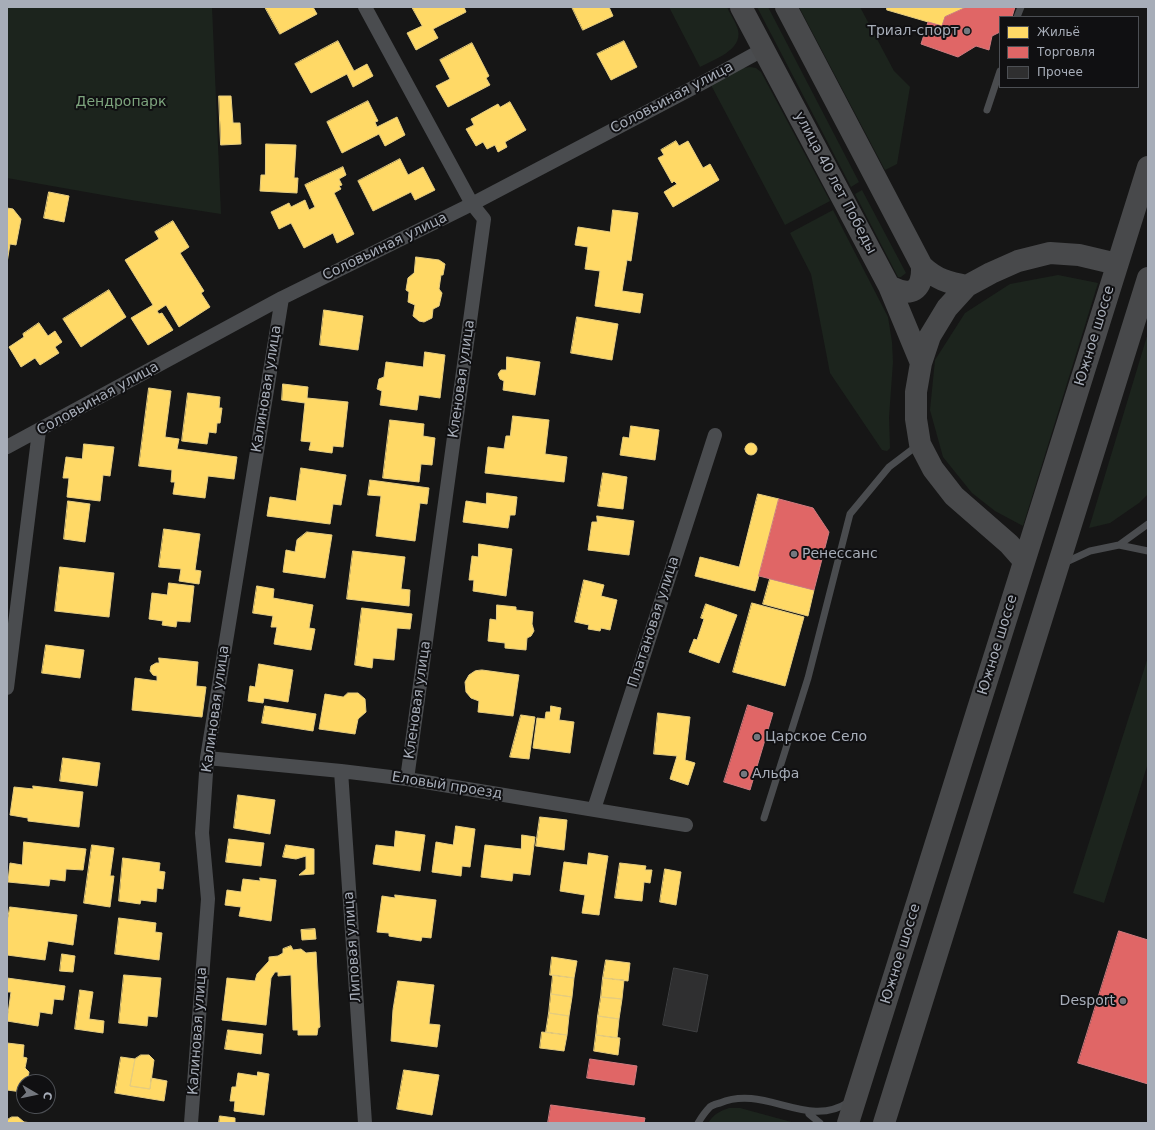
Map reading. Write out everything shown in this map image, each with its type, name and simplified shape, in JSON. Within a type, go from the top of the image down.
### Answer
[{"type":"main road","name":"улица 40 лет Победы","points":[[741,7],[889,286],[921,363]]},
{"type":"main road","points":[[786,7],[922,266],[930,274],[947,282],[967,286]]},
{"type":"main road","name":"Южное шоссе","points":[[848,1123],[1148,167]]},
{"type":"main road","points":[[1024,561],[1003,538],[954,496],[932,469],[920,444],[916,419],[916,392],[921,363],[930,336],[947,308],[967,286],[1018,261],[1050,253],[1079,255],[1117,264],[1127,275],[1135,290],[1138,312]]},
{"type":"main road","points":[[889,286],[899,291],[907,292],[915,290],[920,284],[922,266]]},
{"type":"main road","points":[[884,1123],[1148,278]]},
{"type":"street","name":"Кленовая улица","points":[[365,7],[472,204],[484,220],[407,779]]},
{"type":"street","name":"Соловьиная улица","points":[[7,448],[282,298],[472,204],[704,82],[764,48]]},
{"type":"street","name":"Калиновая улица","points":[[190,1123],[208,899],[202,833],[207,758],[282,298]]},
{"type":"street","points":[[7,688],[39,431]]},
{"type":"street","name":"Платановая улица","points":[[594,809],[715,436]]},
{"type":"street","name":"Еловый проезд","points":[[207,758],[407,779],[686,825]]},
{"type":"street","name":"Липовая улица","points":[[341,771],[365,1123]]},
{"type":"lane","points":[[987,110],[999,74]]},
{"type":"lane","points":[[764,818],[808,678],[850,514],[889,467],[920,444]]},
{"type":"lane","points":[[1119,545],[1148,524]]},
{"type":"lane","points":[[1058,565],[1090,551],[1119,545],[1148,551]]},
{"type":"lane","points":[[698,1123],[709,1107],[725,1100],[738,1098],[756,1099],[809,1114],[833,1111],[844,1106],[856,1097]]},
{"type":"lane","points":[[809,1114],[820,1123]]},
{"type":"green space","name":"Дендропарк","points":[[7,7],[212,7],[221,214],[7,178]]},
{"type":"green space","points":[[669,7],[727,7],[738,30],[736,43],[732,49],[726,53],[700,67]]},
{"type":"green space","points":[[757,7],[768,7],[859,182],[851,187]]},
{"type":"green space","points":[[799,7],[860,7],[894,71],[910,87],[897,164],[885,170]]},
{"type":"green space","points":[[742,68],[756,68],[761,72],[830,201],[785,225],[711,85]]},
{"type":"green space","points":[[862,190],[906,273],[901,277],[898,277],[855,194]]},
{"type":"green space","points":[[833,210],[888,317],[892,342],[893,362],[889,417],[890,448],[887,451],[882,450],[830,373],[811,274],[790,233]]},
{"type":"green space","points":[[1058,275],[1098,283],[1023,526],[995,511],[972,493],[943,457],[930,410],[935,360],[965,313],[1010,284]]},
{"type":"green space","points":[[1148,333],[1148,494],[1139,503],[1110,523],[1089,528]]},
{"type":"green space","points":[[1148,657],[1148,763],[1104,903],[1073,893]]},
{"type":"green space","points":[[729,1108],[740,1108],[795,1123],[708,1123],[717,1113]]},
{"type":"building: Жильё","points":[[265,7],[313,7],[317,14],[280,34]]},
{"type":"building: Жильё","points":[[412,7],[464,7],[466,12],[433,29],[438,38],[416,50],[407,33],[422,26]]},
{"type":"building: Жильё","points":[[572,7],[609,7],[613,16],[583,30]]},
{"type":"building: Жильё","points":[[887,7],[967,7],[945,17],[942,26],[887,10]]},
{"type":"building: Жильё","points":[[338,41],[354,71],[367,64],[373,76],[353,87],[347,74],[311,93],[295,64]]},
{"type":"building: Жильё","points":[[624,41],[637,67],[611,80],[597,54]]},
{"type":"building: Жильё","points":[[472,43],[489,76],[486,78],[490,85],[448,107],[436,86],[450,79],[440,60]]},
{"type":"building: Жильё","points":[[219,96],[231,96],[233,123],[240,123],[241,144],[221,145]]},
{"type":"building: Жильё","points":[[368,101],[378,121],[375,122],[377,127],[397,117],[405,135],[385,146],[379,134],[342,153],[327,122]]},
{"type":"building: Жильё","points":[[510,102],[526,130],[505,142],[507,147],[498,152],[495,145],[487,149],[483,142],[476,146],[466,129],[474,125],[471,119],[498,104],[500,107]]},
{"type":"building: Жильё","points":[[676,141],[679,146],[688,141],[703,168],[710,164],[719,180],[673,207],[664,192],[677,184],[674,181],[672,183],[658,158],[664,155],[661,150]]},
{"type":"building: Жильё","points":[[266,144],[296,145],[294,178],[298,178],[297,193],[260,191],[261,175],[265,175]]},
{"type":"building: Жильё","points":[[400,159],[408,175],[423,167],[435,190],[415,200],[411,192],[373,211],[358,181]]},
{"type":"building: Жильё","points":[[343,167],[346,175],[339,179],[342,185],[339,186],[341,189],[334,193],[354,234],[337,243],[333,233],[304,248],[291,223],[279,229],[271,212],[289,203],[291,207],[305,200],[309,210],[315,207],[305,185]]},
{"type":"building: Жильё","points":[[49,192],[69,196],[64,222],[44,218]]},
{"type":"building: Жильё","points":[[7,208],[13,209],[21,219],[16,245],[10,244],[7,263]]},
{"type":"building: Жильё","points":[[613,210],[638,213],[631,261],[627,260],[622,291],[643,294],[640,313],[595,306],[600,271],[585,269],[588,247],[575,245],[578,227],[610,232]]},
{"type":"building: Жильё","points":[[173,221],[189,247],[180,253],[204,291],[201,293],[210,307],[179,327],[166,305],[157,311],[159,314],[162,313],[173,330],[148,345],[131,318],[153,305],[125,260],[159,239],[155,232]]},
{"type":"building: Жильё","points":[[416,257],[439,260],[445,264],[443,275],[441,275],[439,289],[442,293],[439,306],[433,309],[432,318],[424,322],[419,321],[413,316],[415,305],[408,302],[409,292],[406,290],[408,278],[414,273]]},
{"type":"building: Жильё","points":[[109,290],[126,317],[81,347],[63,319]]},
{"type":"building: Жильё","points":[[324,310],[363,316],[358,350],[320,345]]},
{"type":"building: Жильё","points":[[577,317],[618,324],[612,360],[571,353]]},
{"type":"building: Жильё","points":[[39,323],[48,336],[55,331],[62,342],[55,347],[59,353],[40,365],[35,358],[21,367],[9,347],[24,337],[23,334]]},
{"type":"building: Жильё","points":[[425,352],[445,355],[440,398],[419,395],[417,410],[380,405],[382,391],[377,389],[379,379],[384,377],[386,362],[423,367]]},
{"type":"building: Жильё","points":[[507,357],[540,362],[535,395],[503,390],[504,381],[500,379],[498,374],[501,370],[506,370]]},
{"type":"building: Жильё","points":[[283,384],[308,387],[307,398],[348,402],[343,447],[333,446],[332,453],[309,450],[311,442],[301,441],[305,403],[282,400]]},
{"type":"building: Жильё","points":[[149,388],[171,391],[165,437],[179,439],[177,449],[237,457],[234,479],[208,476],[205,498],[173,494],[175,482],[171,482],[172,470],[139,466]]},
{"type":"building: Жильё","points":[[188,393],[220,397],[219,408],[222,408],[220,423],[217,423],[216,433],[209,432],[207,444],[182,441]]},
{"type":"building: Жильё","points":[[513,416],[549,420],[545,454],[567,457],[564,482],[485,473],[488,447],[504,449],[506,436],[510,436]]},
{"type":"building: Жильё","points":[[390,420],[424,424],[423,436],[435,438],[432,465],[421,464],[419,482],[383,478]]},
{"type":"building: Жильё","points":[[631,426],[659,430],[655,460],[620,455],[623,437],[629,438]]},
{"type":"building: Жильё","points":[[749,443],[753,443],[757,449],[753,455],[749,455],[745,451],[745,447]]},
{"type":"building: Жильё","points":[[84,444],[114,447],[110,476],[103,475],[100,501],[67,497],[69,478],[63,478],[66,457],[82,459]]},
{"type":"building: Жильё","points":[[301,468],[346,475],[341,505],[333,504],[330,524],[267,516],[270,497],[296,501]]},
{"type":"building: Жильё","points":[[603,473],[627,477],[623,509],[598,506]]},
{"type":"building: Жильё","points":[[370,480],[429,488],[427,504],[420,503],[415,541],[376,536],[381,496],[368,495]]},
{"type":"building: Жильё","points":[[487,493],[517,497],[515,515],[510,515],[508,528],[463,522],[466,501],[486,504]]},
{"type":"building: Жильё","points":[[758,494],[779,499],[755,591],[695,576],[700,557],[739,567]]},
{"type":"building: Жильё","points":[[68,501],[90,504],[85,542],[64,539]]},
{"type":"building: Жильё","points":[[597,516],[634,521],[629,555],[588,550],[592,522],[597,522]]},
{"type":"building: Жильё","points":[[164,529],[200,534],[195,570],[201,571],[199,584],[179,581],[181,569],[159,567]]},
{"type":"building: Жильё","points":[[307,532],[332,535],[325,578],[283,572],[286,550],[295,552],[297,540]]},
{"type":"building: Жильё","points":[[479,544],[512,549],[506,596],[473,591],[474,580],[469,580],[472,556],[478,557]]},
{"type":"building: Жильё","points":[[353,551],[405,557],[401,589],[410,590],[409,606],[347,599]]},
{"type":"building: Жильё","points":[[60,567],[114,573],[109,617],[55,611]]},
{"type":"building: Жильё","points":[[770,579],[814,590],[808,616],[763,604]]},
{"type":"building: Жильё","points":[[584,580],[604,585],[601,596],[617,600],[610,630],[601,628],[600,631],[588,629],[589,625],[575,622]]},
{"type":"building: Жильё","points":[[169,583],[194,586],[190,622],[177,621],[176,627],[162,625],[163,621],[149,619],[152,593],[167,595]]},
{"type":"building: Жильё","points":[[257,586],[274,589],[273,598],[313,605],[309,628],[315,629],[311,650],[274,644],[277,627],[271,627],[273,616],[253,613]]},
{"type":"building: Жильё","points":[[752,603],[804,617],[785,686],[733,672]]},
{"type":"building: Жильё","points":[[706,604],[737,615],[719,663],[689,652],[694,639],[697,640],[704,619],[701,618]]},
{"type":"building: Жильё","points":[[497,605],[516,607],[516,610],[533,612],[532,624],[534,631],[531,636],[527,638],[526,650],[505,648],[505,643],[488,641],[490,619],[496,620]]},
{"type":"building: Жильё","points":[[362,608],[412,614],[410,629],[397,628],[394,660],[373,658],[372,668],[355,665]]},
{"type":"building: Жильё","points":[[46,645],[84,650],[80,678],[42,673]]},
{"type":"building: Жильё","points":[[159,658],[198,662],[196,686],[206,687],[202,717],[132,710],[135,678],[157,681],[157,676],[153,675],[150,671],[151,666],[159,663]]},
{"type":"building: Жильё","points":[[259,664],[293,670],[288,702],[264,698],[263,703],[248,701],[250,686],[255,687]]},
{"type":"building: Жильё","points":[[482,670],[519,675],[513,716],[478,712],[479,701],[471,698],[466,692],[465,682],[469,675],[475,671]]},
{"type":"building: Жильё","points":[[348,693],[358,693],[365,699],[366,712],[358,719],[355,734],[319,729],[325,694],[343,697]]},
{"type":"building: Жильё","points":[[265,706],[316,714],[313,731],[262,723]]},
{"type":"building: Жильё","points":[[551,706],[561,708],[559,720],[574,722],[570,753],[533,748],[537,718],[545,719],[546,712],[550,712]]},
{"type":"building: Жильё","points":[[658,713],[690,717],[685,760],[695,763],[688,785],[670,779],[677,756],[654,754]]},
{"type":"building: Жильё","points":[[521,715],[535,717],[529,759],[510,757]]},
{"type":"building: Жильё","points":[[63,758],[100,763],[97,786],[60,781]]},
{"type":"building: Жильё","points":[[33,786],[83,792],[79,827],[28,821],[28,818],[10,815],[14,787],[33,789]]},
{"type":"building: Жильё","points":[[238,795],[275,800],[270,834],[234,828]]},
{"type":"building: Жильё","points":[[540,817],[567,820],[564,850],[536,846]]},
{"type":"building: Жильё","points":[[456,826],[475,829],[470,867],[462,866],[461,876],[432,872],[436,842],[453,845]]},
{"type":"building: Жильё","points":[[396,831],[425,835],[420,871],[373,864],[376,845],[394,847]]},
{"type":"building: Жильё","points":[[522,835],[535,837],[530,875],[513,873],[512,881],[481,877],[485,845],[521,849]]},
{"type":"building: Жильё","points":[[229,839],[264,843],[261,866],[226,862]]},
{"type":"building: Жильё","points":[[24,842],[86,849],[83,870],[66,869],[65,881],[50,879],[49,886],[8,882],[10,863],[22,865]]},
{"type":"building: Жильё","points":[[92,845],[114,848],[110,876],[114,876],[110,907],[84,903]]},
{"type":"building: Жильё","points":[[286,845],[314,849],[314,874],[299,875],[306,869],[306,856],[296,859],[283,857]]},
{"type":"building: Жильё","points":[[589,853],[608,856],[599,915],[582,913],[585,895],[560,891],[564,862],[587,865]]},
{"type":"building: Жильё","points":[[123,858],[160,863],[159,871],[165,872],[163,889],[157,888],[156,902],[141,900],[140,904],[119,901]]},
{"type":"building: Жильё","points":[[620,863],[646,866],[645,870],[652,870],[650,883],[644,882],[642,901],[615,898]]},
{"type":"building: Жильё","points":[[665,869],[681,872],[676,905],[660,902]]},
{"type":"building: Жильё","points":[[260,878],[276,880],[271,921],[239,916],[241,907],[225,905],[227,890],[241,892],[243,879],[260,881]]},
{"type":"building: Жильё","points":[[395,895],[436,900],[431,938],[422,937],[421,941],[389,936],[389,933],[377,932],[382,896],[395,898]]},
{"type":"building: Жильё","points":[[10,907],[77,915],[73,945],[48,941],[45,960],[7,955],[7,923]]},
{"type":"building: Жильё","points":[[119,918],[156,923],[155,932],[162,933],[159,960],[115,954]]},
{"type":"building: Жильё","points":[[315,929],[316,939],[302,940],[301,930]]},
{"type":"building: Жильё","points":[[291,946],[293,950],[301,949],[306,953],[316,952],[320,1027],[318,1028],[317,1035],[298,1035],[298,1030],[293,1030],[291,975],[278,976],[278,972],[275,972],[271,978],[266,1025],[222,1020],[227,978],[255,981],[257,974],[269,961],[269,957],[278,956],[283,953],[283,949]]},
{"type":"building: Жильё","points":[[62,954],[75,956],[73,972],[60,971]]},
{"type":"building: Жильё","points":[[552,957],[577,961],[574,978],[550,975]]},
{"type":"building: Жильё","points":[[606,960],[630,963],[628,981],[603,978]]},
{"type":"building: Жильё","points":[[124,975],[161,978],[157,1017],[148,1016],[147,1026],[119,1023]]},
{"type":"building: Жильё","points":[[553,975],[574,978],[572,997],[551,994]]},
{"type":"building: Жильё","points":[[7,978],[65,986],[63,1000],[54,999],[52,1014],[40,1012],[38,1026],[7,1021],[11,992],[7,992]]},
{"type":"building: Жильё","points":[[603,978],[624,980],[622,999],[601,997]]},
{"type":"building: Жильё","points":[[398,981],[434,985],[429,1024],[440,1025],[437,1047],[391,1041],[393,1010]]},
{"type":"building: Жильё","points":[[80,990],[93,992],[89,1019],[104,1021],[103,1033],[75,1029]]},
{"type":"building: Жильё","points":[[551,994],[572,997],[569,1016],[549,1013]]},
{"type":"building: Жильё","points":[[601,997],[622,999],[619,1019],[598,1016]]},
{"type":"building: Жильё","points":[[549,1013],[569,1016],[567,1035],[546,1032]]},
{"type":"building: Жильё","points":[[598,1016],[619,1019],[617,1038],[596,1035]]},
{"type":"building: Жильё","points":[[228,1030],[263,1034],[261,1054],[225,1049]]},
{"type":"building: Жильё","points":[[542,1032],[567,1035],[564,1051],[540,1048]]},
{"type":"building: Жильё","points":[[596,1035],[620,1038],[618,1055],[594,1051]]},
{"type":"building: Жильё","points":[[7,1043],[24,1045],[23,1057],[27,1058],[25,1068],[29,1072],[29,1074],[16,1074],[16,1091],[7,1090]]},
{"type":"building: Жильё","points":[[141,1055],[149,1055],[154,1060],[150,1089],[130,1086],[135,1059]]},
{"type":"building: Жильё","points":[[121,1057],[135,1059],[130,1086],[150,1089],[151,1078],[167,1081],[164,1101],[115,1093]]},
{"type":"building: Жильё","points":[[404,1070],[439,1075],[432,1115],[397,1109]]},
{"type":"building: Жильё","points":[[258,1072],[269,1074],[264,1115],[234,1111],[235,1101],[230,1101],[232,1087],[236,1087],[238,1073],[257,1076]]},
{"type":"building: Жильё","points":[[220,1116],[235,1118],[235,1123],[219,1123]]},
{"type":"building: Жильё","points":[[12,1117],[18,1117],[24,1122],[32,1123],[7,1123],[7,1120]]},
{"type":"building: Торговля","points":[[967,7],[1015,7],[1012,16],[999,16],[999,32],[992,36],[989,50],[976,46],[958,57],[921,44],[928,22],[942,26],[945,17]]},
{"type":"building: Торговля","name":"Ренессанс","points":[[779,499],[813,508],[829,532],[814,590],[759,576]]},
{"type":"building: Торговля","points":[[748,705],[773,713],[750,790],[724,782]]},
{"type":"building: Торговля","name":"Desport","points":[[1119,931],[1148,940],[1148,1084],[1078,1063]]},
{"type":"building: Торговля","points":[[590,1059],[637,1066],[634,1085],[587,1078]]},
{"type":"building: Торговля","points":[[551,1105],[645,1118],[644,1123],[548,1123]]},
{"type":"building: Прочее","points":[[674,968],[708,975],[697,1032],[663,1025]]},
{"type":"place","name":"Триал-спорт","points":[[967,31]]},
{"type":"place","name":"Ренессанс","points":[[794,554]]},
{"type":"place","name":"Царское Село","points":[[757,737]]},
{"type":"place","name":"Альфа","points":[[744,774]]},
{"type":"place","name":"Desport","points":[[1123,1001]]}]
